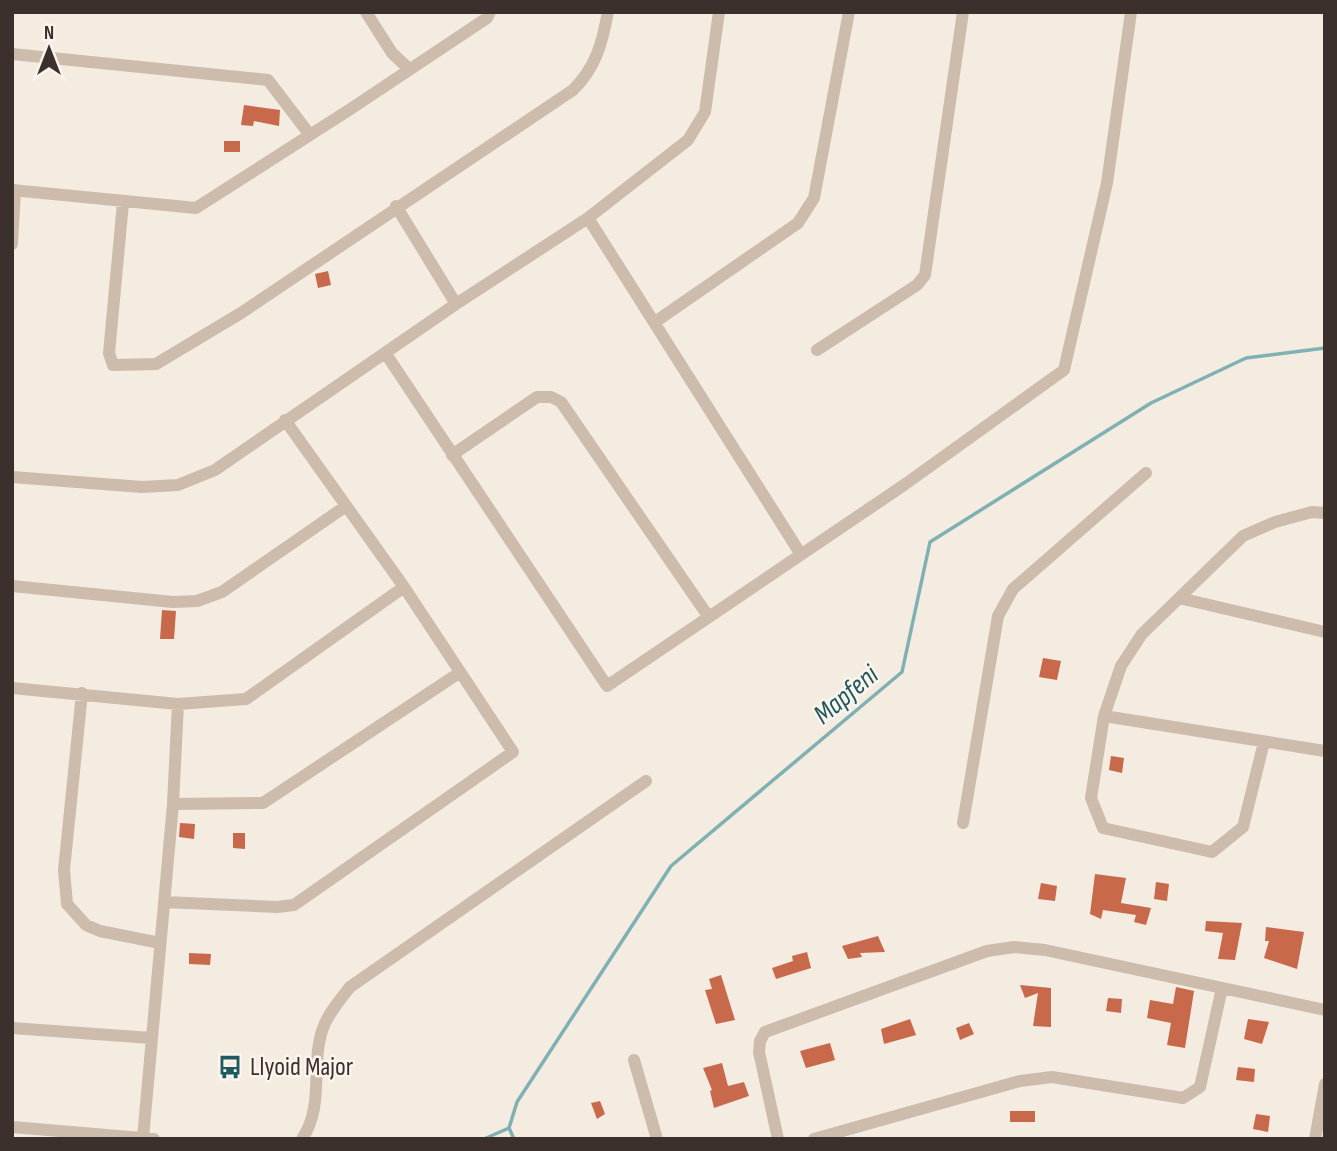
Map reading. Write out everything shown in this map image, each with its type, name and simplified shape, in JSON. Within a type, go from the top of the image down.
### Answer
[{"type":"street","points":[[366,12],[392,53],[408,68]]},
{"type":"street","points":[[12,244],[14,190],[123,203],[196,208],[487,18],[490,12]]},
{"type":"street","points":[[123,203],[109,353],[113,365],[142,367],[156,364],[241,313],[396,206],[573,90],[591,72],[602,46],[608,12]]},
{"type":"street","points":[[12,477],[142,487],[178,485],[215,470],[456,304],[588,218],[688,140],[705,112],[719,12]]},
{"type":"street","points":[[655,321],[797,223],[814,198],[849,12]]},
{"type":"street","points":[[817,350],[917,285],[925,275],[963,12]]},
{"type":"street","points":[[386,354],[607,687],[800,553],[904,485],[1064,370],[1107,183],[1131,12]]},
{"type":"street","points":[[12,54],[268,80],[310,135]]},
{"type":"street","points":[[396,206],[456,304]]},
{"type":"street","points":[[588,218],[800,553]]},
{"type":"street","points":[[452,455],[537,397],[551,397],[561,402],[708,616]]},
{"type":"street","points":[[164,902],[277,907],[294,905],[513,752],[404,587],[285,420]]},
{"type":"street","points":[[963,823],[998,616],[1004,601],[1013,589],[1146,473]]},
{"type":"street","points":[[12,586],[173,602],[197,601],[222,592],[346,506]]},
{"type":"street","points":[[1264,742],[1243,827],[1212,852],[1103,828],[1091,798],[1104,716],[1121,666],[1142,634],[1243,536],[1275,522],[1312,512],[1325,513]]},
{"type":"street","points":[[12,688],[178,704],[246,699],[404,587]]},
{"type":"street","points":[[1179,598],[1325,632]]},
{"type":"street","points":[[173,804],[263,803],[459,673]]},
{"type":"street","points":[[82,693],[64,870],[67,904],[86,925],[100,931],[160,943]]},
{"type":"street","points":[[12,1127],[148,1138],[151,1038],[173,804],[178,704]]},
{"type":"street","points":[[1104,716],[1325,751]]},
{"type":"street","points":[[302,1139],[311,1124],[316,1101],[322,1030],[334,1007],[351,987],[646,781]]},
{"type":"street","points":[[778,1139],[759,1052],[765,1032],[987,951],[1014,947],[1045,950],[1325,1010]]},
{"type":"street","points":[[814,1139],[1031,1080],[1052,1077],[1183,1098],[1200,1087],[1222,988]]},
{"type":"street","points":[[12,1028],[151,1038]]},
{"type":"street","points":[[635,1060],[657,1139]]},
{"type":"street","points":[[1315,1139],[1325,1084]]},
{"type":"building","points":[[244,105],[280,110],[279,126],[254,121],[253,126],[241,125]]},
{"type":"building","points":[[224,141],[240,141],[240,152],[224,152]]},
{"type":"building","points":[[328,271],[331,285],[318,288],[315,274]]},
{"type":"building","points":[[162,610],[176,611],[174,639],[160,639]]},
{"type":"building","points":[[1043,658],[1061,661],[1057,680],[1039,677]]},
{"type":"building","points":[[1111,756],[1124,758],[1122,773],[1109,770]]},
{"type":"building","points":[[180,823],[195,824],[194,839],[179,837]]},
{"type":"building","points":[[233,833],[245,833],[245,849],[233,848]]},
{"type":"building","points":[[1095,874],[1126,878],[1121,903],[1151,908],[1146,925],[1134,922],[1136,915],[1103,910],[1101,919],[1090,914]]},
{"type":"building","points":[[1156,882],[1169,884],[1167,901],[1154,899]]},
{"type":"building","points":[[1041,883],[1057,886],[1055,901],[1038,899]]},
{"type":"building","points":[[1206,921],[1242,923],[1235,960],[1218,959],[1223,933],[1205,931]]},
{"type":"building","points":[[1266,927],[1304,932],[1297,969],[1264,958],[1269,941],[1265,941]]},
{"type":"building","points":[[878,936],[885,952],[860,953],[862,957],[848,959],[842,946]]},
{"type":"building","points":[[807,952],[811,968],[776,979],[772,968],[793,961],[792,956]]},
{"type":"building","points":[[189,953],[211,954],[210,965],[189,964]]},
{"type":"building","points":[[721,975],[735,1020],[716,1024],[705,990],[712,989],[709,979]]},
{"type":"building","points":[[1020,985],[1051,988],[1051,1027],[1033,1026],[1038,993],[1025,998]]},
{"type":"building","points":[[1176,987],[1194,991],[1185,1048],[1167,1045],[1171,1023],[1147,1018],[1150,1000],[1173,1004]]},
{"type":"building","points":[[1108,998],[1122,999],[1121,1013],[1106,1011]]},
{"type":"building","points":[[910,1019],[916,1035],[884,1044],[881,1029]]},
{"type":"building","points":[[1248,1019],[1269,1022],[1262,1044],[1244,1039]]},
{"type":"building","points":[[969,1023],[974,1034],[960,1040],[956,1028]]},
{"type":"building","points":[[830,1043],[835,1060],[806,1068],[800,1051]]},
{"type":"building","points":[[722,1063],[728,1086],[744,1082],[749,1096],[714,1108],[712,1090],[703,1068]]},
{"type":"building","points":[[1238,1067],[1255,1069],[1254,1082],[1236,1080]]},
{"type":"building","points":[[600,1101],[605,1114],[597,1119],[591,1103]]},
{"type":"building","points":[[1010,1111],[1035,1111],[1035,1122],[1010,1122]]},
{"type":"building","points":[[1256,1114],[1270,1116],[1268,1132],[1253,1129]]},
{"type":"waterway","name":"Mapfeni","points":[[509,1128],[517,1102],[671,866],[902,672],[930,542],[1151,403],[1246,358],[1325,348]]},
{"type":"waterway","points":[[509,1128],[514,1139]]},
{"type":"waterway","points":[[484,1139],[509,1128]]},
{"type":"place","name":"Llyoid Major","points":[[230,1067]]}]
